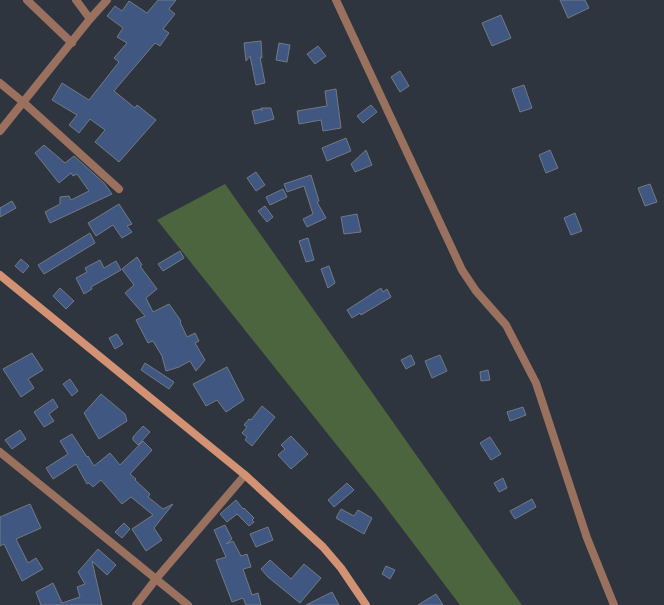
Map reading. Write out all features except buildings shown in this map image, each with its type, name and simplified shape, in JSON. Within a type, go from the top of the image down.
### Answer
[{"type":"street","points":[[27,0],[72,43]]},
{"type":"street","points":[[76,0],[90,19]]},
{"type":"street","points":[[0,131],[107,0]]},
{"type":"street","points":[[336,0],[462,270],[476,291],[506,325],[536,383],[587,538],[614,605]]},
{"type":"street","points":[[0,83],[119,189]]},
{"type":"street","points":[[0,275],[245,474],[323,547],[341,568],[366,605]]},
{"type":"street","points":[[0,452],[188,605]]},
{"type":"street","points":[[136,605],[156,579],[245,474]]},
{"type":"green space","points":[[225,184],[522,605],[460,605],[379,498],[157,220]]}]
